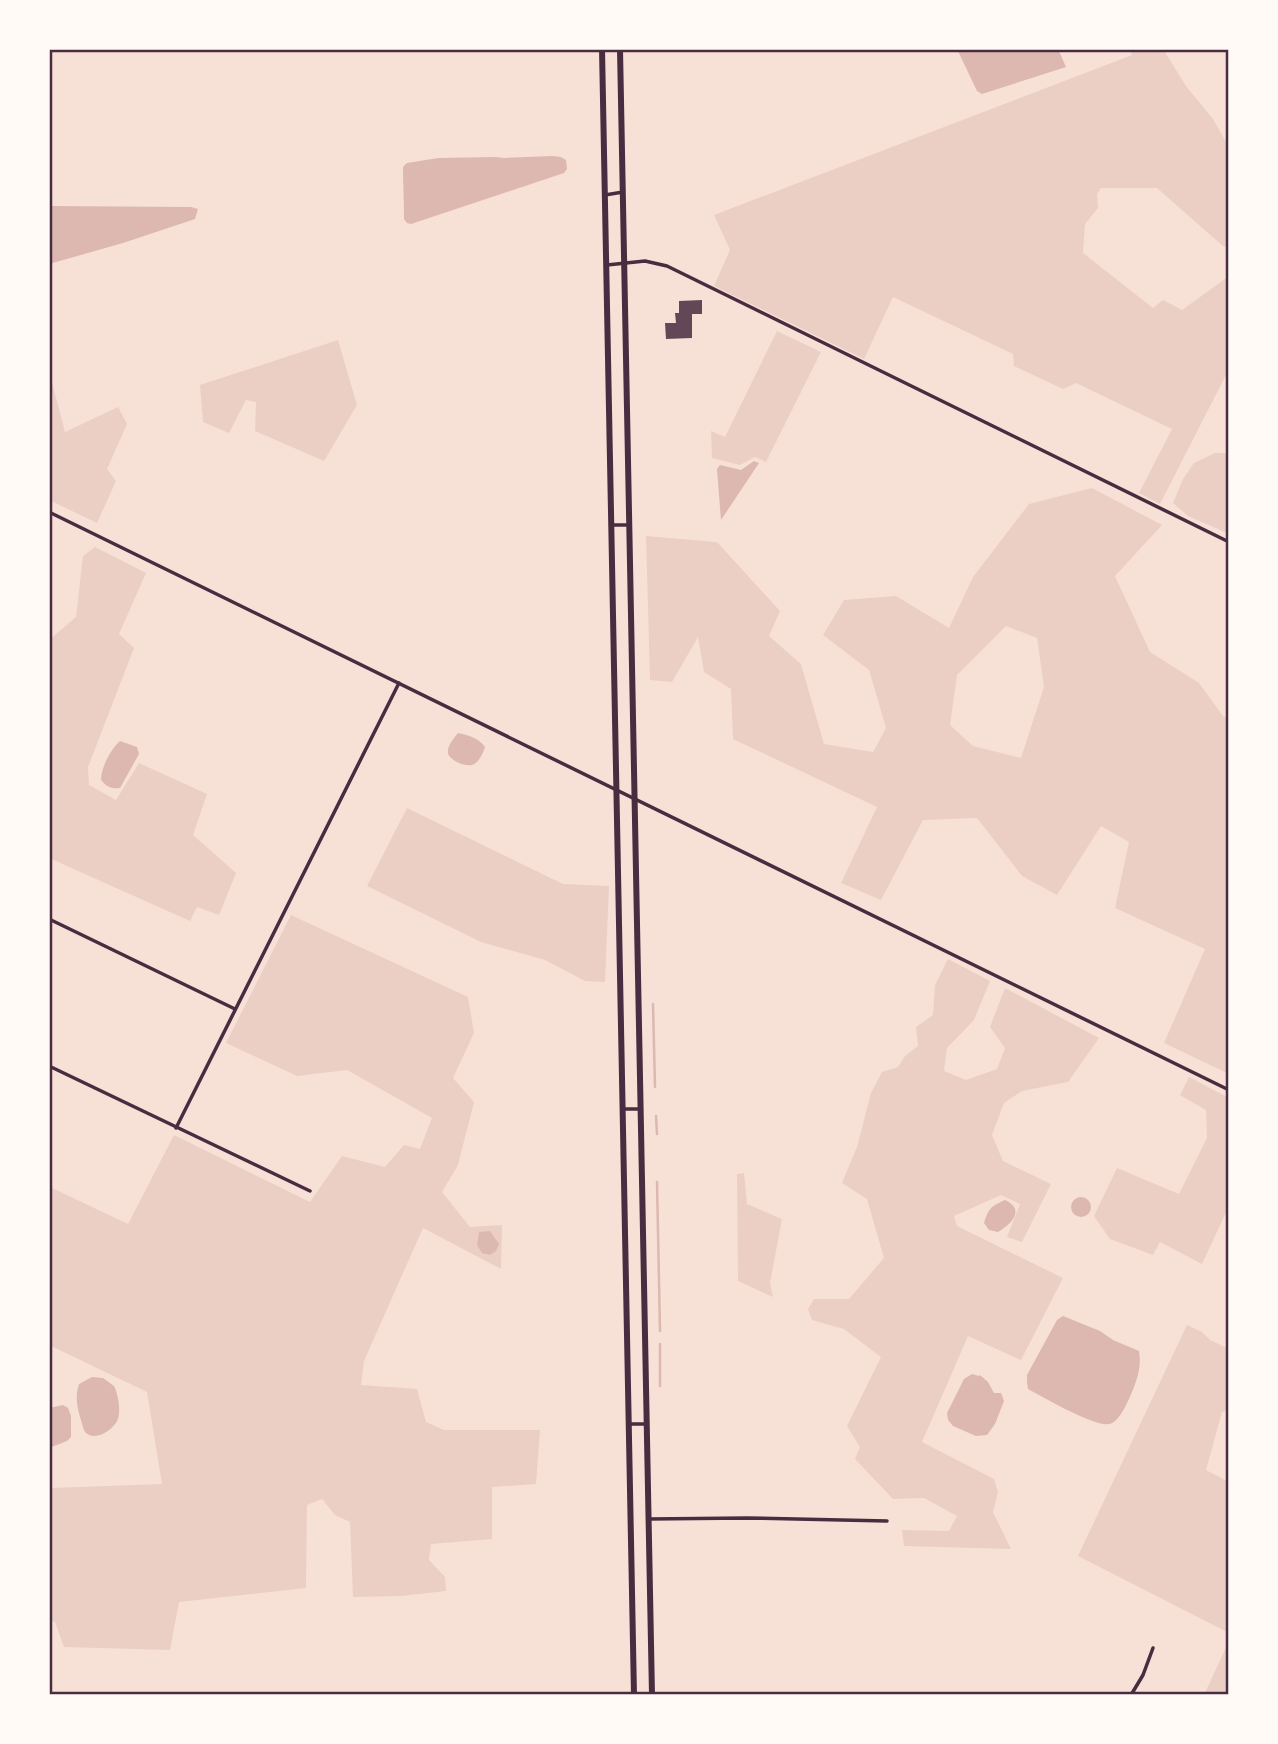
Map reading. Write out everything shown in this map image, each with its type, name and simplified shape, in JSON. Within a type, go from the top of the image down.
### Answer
[{"type":"highway","points":[[602,49],[634,1695]]},
{"type":"highway","points":[[620,49],[652,1695]]},
{"type":"street","points":[[605,195],[623,192]]},
{"type":"street","points":[[606,265],[645,261],[667,266],[1229,542]]},
{"type":"street","points":[[49,512],[1229,1090]]},
{"type":"street","points":[[611,526],[629,525]]},
{"type":"street","points":[[176,1128],[399,683]]},
{"type":"street","points":[[49,919],[235,1009]]},
{"type":"street","points":[[49,1066],[310,1191]]},
{"type":"street","points":[[622,1110],[640,1109]]},
{"type":"street","points":[[628,1424],[647,1424]]},
{"type":"street","points":[[648,1519],[887,1521]]},
{"type":"street","points":[[1131,1695],[1143,1675],[1153,1648]]},
{"type":"shaded area","points":[[957,49],[1058,49],[1066,67],[982,94],[977,91]]},
{"type":"shaded area","points":[[1129,49],[1163,49],[1186,86],[1213,119],[1229,147],[1229,245],[1224,247],[1157,188],[1101,188],[1097,194],[1098,208],[1085,224],[1083,253],[1153,308],[1163,300],[1182,310],[1229,276],[1229,369],[1160,504],[1139,493],[1172,429],[1076,383],[1063,389],[1014,366],[1013,354],[893,297],[864,359],[714,286],[730,250],[714,215],[1132,55]]},
{"type":"shaded area","points":[[552,156],[566,160],[567,169],[564,173],[411,224],[404,219],[403,167],[407,163],[438,158]]},
{"type":"shaded area","points":[[49,206],[198,209],[195,219],[49,264]]},
{"type":"shaded area","points":[[777,331],[821,352],[766,462],[755,457],[740,465],[712,458],[711,431],[725,437]]},
{"type":"shaded area","points":[[338,340],[357,405],[324,461],[255,431],[256,402],[246,400],[229,433],[203,422],[200,385]]},
{"type":"shaded area","points":[[49,371],[65,432],[118,407],[127,424],[107,469],[116,481],[97,523],[49,500]]},
{"type":"shaded area","points":[[1215,453],[1229,453],[1229,534],[1188,516],[1173,503],[1183,479],[1194,463]]},
{"type":"shaded area","points":[[754,461],[759,463],[721,520],[717,469],[720,465],[741,470]]},
{"type":"shaded area","points":[[1092,488],[1162,525],[1115,576],[1150,652],[1199,683],[1223,716],[1229,718],[1229,1074],[1164,1043],[1205,949],[1115,908],[1129,842],[1101,826],[1057,895],[1022,876],[977,818],[923,820],[881,900],[841,883],[877,807],[733,739],[731,689],[704,672],[698,637],[672,682],[650,680],[646,536],[717,542],[780,611],[769,636],[801,664],[824,744],[873,752],[886,728],[869,670],[823,635],[844,600],[896,596],[949,628],[973,577],[1029,504]],"holes":[[[1006,626],[1037,638],[1044,687],[1021,758],[973,746],[950,725],[957,675]]]},
{"type":"shaded area","points":[[95,547],[146,573],[119,634],[134,648],[88,767],[89,785],[116,800],[139,763],[207,794],[193,835],[236,873],[219,915],[197,907],[190,921],[49,858],[49,640],[76,617],[83,556]]},
{"type":"shaded area","points":[[458,733],[476,739],[485,747],[474,764],[462,764],[449,756],[451,742]]},
{"type":"shaded area","points":[[120,741],[137,747],[139,754],[120,788],[114,788],[101,780],[101,775],[107,759]]},
{"type":"shaded area","points":[[407,808],[563,884],[609,886],[605,982],[585,981],[545,960],[481,942],[367,886]]},
{"type":"shaded area","points":[[291,915],[468,997],[474,1033],[453,1078],[474,1102],[458,1165],[442,1192],[470,1227],[502,1225],[501,1269],[423,1228],[364,1361],[361,1385],[417,1389],[426,1422],[444,1430],[540,1430],[536,1484],[492,1487],[492,1539],[431,1544],[429,1560],[445,1577],[446,1591],[353,1597],[350,1522],[335,1515],[322,1499],[307,1505],[306,1588],[179,1602],[170,1650],[64,1647],[55,1622],[49,1620],[49,1488],[162,1484],[147,1392],[49,1345],[50,1187],[128,1224],[174,1135],[310,1202],[342,1156],[385,1167],[404,1145],[420,1149],[432,1118],[347,1070],[297,1076],[226,1043]]},
{"type":"shaded area","points":[[948,959],[990,981],[974,1020],[947,1048],[944,1071],[966,1080],[997,1069],[1005,1048],[990,1027],[1005,988],[1099,1038],[1068,1082],[1022,1091],[1004,1103],[992,1135],[1003,1161],[1051,1184],[1022,1242],[1007,1237],[1020,1204],[1001,1195],[954,1216],[957,1226],[1063,1278],[1021,1360],[968,1336],[922,1442],[994,1479],[998,1492],[993,1512],[1011,1549],[904,1546],[902,1530],[949,1531],[957,1516],[924,1498],[893,1499],[855,1459],[860,1447],[847,1426],[881,1357],[844,1329],[812,1320],[808,1309],[814,1299],[849,1299],[884,1258],[867,1199],[842,1183],[857,1147],[871,1093],[882,1072],[898,1067],[905,1056],[918,1046],[916,1027],[933,1015],[935,985]]},
{"type":"shaded area","points":[[1189,1077],[1229,1098],[1229,1206],[1202,1264],[1160,1242],[1153,1255],[1110,1239],[1094,1216],[1117,1168],[1179,1194],[1207,1138],[1206,1110],[1180,1095]]},
{"type":"shaded area","points":[[744,1173],[747,1204],[782,1219],[770,1283],[773,1297],[738,1281],[737,1174]]},
{"type":"shaded area","points":[[1081,1197],[1088,1200],[1091,1207],[1088,1214],[1081,1217],[1074,1214],[1071,1207],[1074,1200]]},
{"type":"shaded area","points":[[1005,1200],[1015,1208],[1014,1217],[998,1232],[989,1230],[984,1223],[987,1214],[993,1206]]},
{"type":"shaded area","points":[[490,1231],[499,1244],[496,1251],[490,1255],[482,1253],[477,1245],[479,1232]]},
{"type":"shaded area","points":[[1063,1316],[1139,1351],[1139,1369],[1134,1387],[1123,1410],[1112,1423],[1092,1421],[1028,1389],[1027,1375],[1057,1320]]},
{"type":"shaded area","points":[[1187,1325],[1229,1349],[1229,1410],[1222,1412],[1206,1470],[1229,1482],[1229,1633],[1078,1556]]},
{"type":"shaded area","points":[[972,1374],[980,1375],[994,1393],[1001,1393],[1004,1401],[995,1424],[987,1435],[976,1436],[953,1426],[948,1420],[947,1413],[964,1379]]},
{"type":"shaded area","points":[[92,1377],[103,1378],[114,1386],[119,1407],[118,1419],[113,1427],[95,1436],[84,1430],[77,1400],[79,1384]]},
{"type":"shaded area","points":[[63,1405],[68,1408],[71,1416],[71,1437],[49,1448],[49,1408]]},
{"type":"shaded area","points":[[1229,1641],[1229,1695],[1204,1695]]},
{"type":"building","points":[[702,300],[702,314],[692,314],[692,338],[666,339],[665,323],[676,323],[675,313],[679,313],[679,301]]},
{"type":"waterway","points":[[653,1004],[655,1087]]},
{"type":"waterway","points":[[656,1116],[657,1134]]},
{"type":"waterway","points":[[657,1182],[660,1331]]},
{"type":"waterway","points":[[660,1344],[660,1386]]}]
